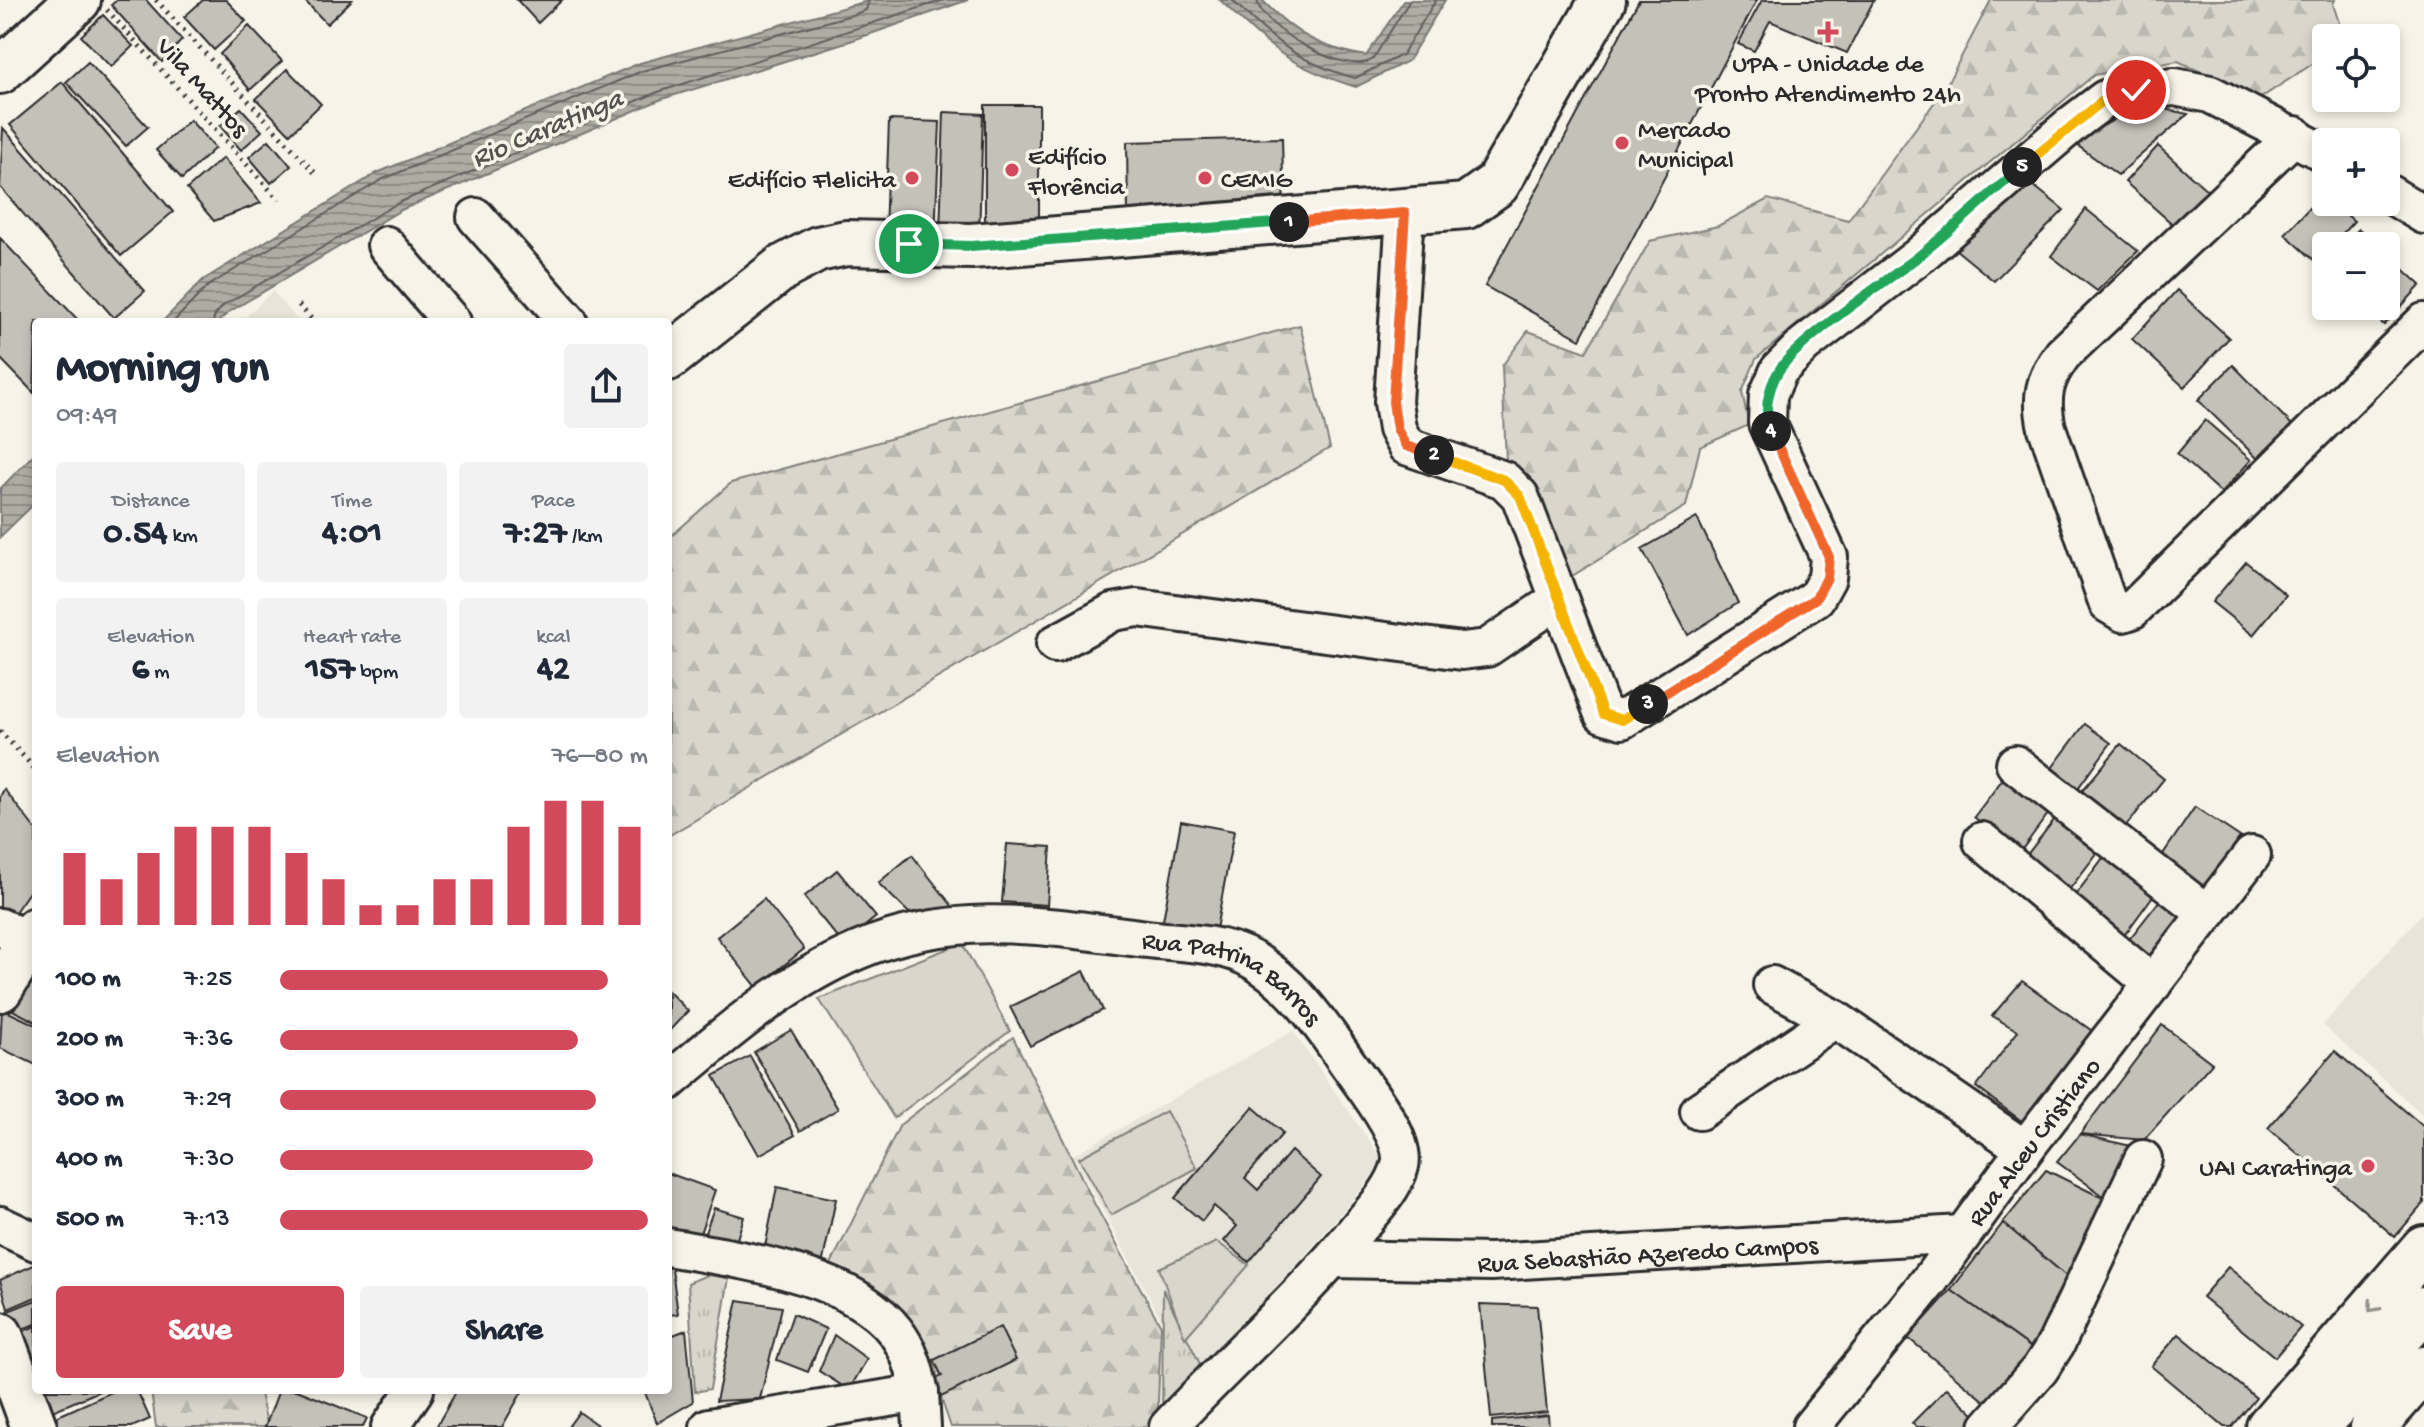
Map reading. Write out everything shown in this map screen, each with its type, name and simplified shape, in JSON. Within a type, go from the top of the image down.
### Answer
[{"type":"main road","points":[[0,71],[78,0]]},
{"type":"main road","points":[[672,355],[782,268],[818,249],[846,243],[971,246],[1466,206],[1497,184],[1603,0]]},
{"type":"main road","points":[[0,989],[21,933]]},
{"type":"main road","points":[[2269,1427],[2424,1248]]},
{"type":"main road","points":[[2315,1427],[2424,1309]]},
{"type":"main road","points":[[0,1335],[34,1427]]},
{"type":"main road","points":[[2373,1427],[2424,1369]]},
{"type":"street","points":[[1405,213],[1393,402],[1397,429],[1406,446],[1504,480],[1520,496],[1603,714],[1622,720],[1816,598],[1827,578],[1829,557],[1767,423],[1768,395],[1779,370],[1804,345],[1919,256],[2105,99],[2136,90],[2175,87],[2210,94],[2312,145]]},
{"type":"street","points":[[2295,135],[2063,354],[2044,387],[2042,405],[2047,428],[2108,604],[2123,613],[2132,610],[2424,322]]},
{"type":"street","points":[[2400,200],[2424,215]]},
{"type":"street","points":[[476,217],[565,318]]},
{"type":"street","points":[[386,245],[449,318]]},
{"type":"street","points":[[1055,644],[1113,612],[1137,608],[1462,651],[1487,648],[1559,599]]},
{"type":"street","points":[[2015,764],[2206,913]]},
{"type":"street","points":[[1982,841],[2153,984]]},
{"type":"street","name":"Rua Alceu Cristiano","points":[[1811,1427],[1930,1280],[2025,1149],[2252,855]]},
{"type":"street","name":"Rua Patrina Barros","points":[[672,1079],[781,992],[857,951],[931,928],[962,923],[1020,924],[1211,945],[1245,957],[1301,1001],[1380,1110],[1401,1148],[1401,1165],[1389,1189],[1334,1259],[1168,1427]]},
{"type":"street","points":[[1772,985],[1835,1019],[2025,1149]]},
{"type":"street","points":[[1699,1111],[1835,1019]]},
{"type":"street","points":[[1989,1427],[2030,1381],[2056,1344],[2143,1159]]},
{"type":"street","points":[[0,1225],[32,1240]]},
{"type":"street","name":"Rua Sebastião Azeredo Campos","points":[[1334,1259],[1491,1262],[1962,1234]]},
{"type":"street","points":[[672,1248],[812,1279],[862,1302],[894,1330],[912,1360],[921,1410],[709,1427]]},
{"type":"street","points":[[390,1427],[412,1394]]},
{"type":"path","name":"Vila Mattos","points":[[99,0],[279,200]]},
{"type":"path","points":[[156,0],[315,173]]},
{"type":"path","points":[[299,305],[310,318]]},
{"type":"path","points":[[0,731],[32,766]]},
{"type":"shaded area","points":[[273,291],[296,318],[244,318]]},
{"type":"shaded area","points":[[2424,911],[2424,1116],[2323,1025]]},
{"type":"shaded area","points":[[1293,1031],[1384,1162],[1300,1261],[1192,1376],[1073,1155]]},
{"type":"green space","points":[[1991,0],[2335,0],[2333,4],[2339,24],[2312,24],[2312,64],[2259,99],[2178,61],[2094,75],[1756,359],[1742,392],[1749,425],[1700,447],[1686,506],[1572,576],[1540,500],[1506,462],[1502,366],[1528,331],[1586,352],[1650,241],[1718,226],[1768,199],[1848,220],[1945,88]]},
{"type":"green space","points":[[1300,325],[1330,448],[672,834],[672,535],[731,483]]},
{"type":"green space","points":[[962,943],[1010,1031],[894,1118],[819,999]]},
{"type":"green space","points":[[1013,1037],[1094,1203],[1161,1326],[1157,1427],[951,1427],[932,1372],[828,1270],[900,1125]]},
{"type":"green space","points":[[1166,1111],[1197,1168],[1111,1215],[1079,1158]]},
{"type":"green space","points":[[1217,1242],[1249,1265],[1185,1338],[1159,1268]]},
{"type":"green space","points":[[707,1275],[729,1278],[710,1389],[695,1392],[688,1283]]},
{"type":"green space","points":[[1163,1289],[1205,1374],[1162,1423]]},
{"type":"green space","points":[[152,1394],[260,1394],[268,1427],[156,1427]]},
{"type":"water","name":"Rio Caratinga","points":[[871,0],[968,0],[853,40],[662,99],[401,210],[222,318],[166,318],[203,280],[377,173],[640,63]]},
{"type":"water","points":[[1220,0],[1262,0],[1309,38],[1335,49],[1366,56],[1404,0],[1445,0],[1408,61],[1356,87],[1313,71],[1281,54]]},
{"type":"water","points":[[32,456],[32,506],[0,537],[0,489]]},
{"type":"building","points":[[117,0],[146,0],[182,40],[162,62],[111,5]]},
{"type":"building","points":[[203,0],[226,0],[246,21],[214,50],[184,17]]},
{"type":"building","points":[[304,0],[352,0],[327,24]]},
{"type":"building","points":[[517,0],[562,0],[538,23]]},
{"type":"building","name":"Mercado Municipal","points":[[1639,0],[1757,0],[1580,339],[1485,286]]},
{"type":"building","name":"UPA - Unidade de Pronto Atendimento 24h","points":[[1762,0],[1874,0],[1847,53],[1770,21],[1754,51],[1738,44]]},
{"type":"building","points":[[103,15],[133,46],[111,67],[81,36]]},
{"type":"building","points":[[249,26],[282,61],[250,90],[220,54]]},
{"type":"building","points":[[88,62],[148,127],[126,146],[66,82]]},
{"type":"building","points":[[287,69],[321,104],[290,134],[256,99]]},
{"type":"building","points":[[62,82],[173,212],[121,256],[10,125]]},
{"type":"building","points":[[2141,104],[2188,114],[2118,175],[2074,143]]},
{"type":"building","name":"Edifício Florência","points":[[985,105],[1039,105],[1039,236],[985,236]]},
{"type":"building","points":[[241,108],[262,131],[241,150],[220,126]]},
{"type":"building","points":[[944,112],[983,114],[979,235],[940,234]]},
{"type":"building","points":[[190,120],[215,148],[182,179],[156,150]]},
{"type":"building","name":"Edifício Flelicita","points":[[889,120],[940,122],[935,236],[885,233]]},
{"type":"building","points":[[3,128],[145,291],[114,318],[0,187]]},
{"type":"building","name":"CEMIG","points":[[1282,138],[1284,216],[1128,215],[1127,142]]},
{"type":"building","points":[[269,140],[291,166],[271,183],[249,157]]},
{"type":"building","points":[[2158,146],[2209,192],[2177,228],[2125,182]]},
{"type":"building","points":[[223,158],[261,203],[214,221],[187,189]]},
{"type":"building","points":[[2029,182],[2064,210],[1994,281],[1955,249]]},
{"type":"building","points":[[2312,205],[2312,216],[2348,216],[2354,221],[2344,232],[2312,232],[2312,258],[2285,234]]},
{"type":"building","points":[[2086,209],[2138,251],[2097,291],[2051,256]]},
{"type":"building","points":[[0,238],[76,318],[32,318],[32,391],[0,358]]},
{"type":"building","points":[[2400,266],[2421,285],[2400,308]]},
{"type":"building","points":[[2177,290],[2229,338],[2184,387],[2132,339]]},
{"type":"building","points":[[2233,365],[2292,425],[2258,459],[2198,400]]},
{"type":"building","points":[[2205,420],[2251,460],[2221,493],[2177,454]]},
{"type":"building","points":[[1697,518],[1738,603],[1688,635],[1642,549]]},
{"type":"building","points":[[2246,562],[2286,595],[2253,635],[2212,602]]},
{"type":"building","points":[[2085,724],[2111,743],[2078,788],[2052,768]]},
{"type":"building","points":[[2121,744],[2164,779],[2126,826],[2082,791]]},
{"type":"building","points":[[2005,776],[2051,810],[2020,852],[1974,817]]},
{"type":"building","points":[[4,789],[32,825],[32,888],[8,922],[0,918],[0,797]]},
{"type":"building","points":[[2195,807],[2240,837],[2203,891],[2159,860]]},
{"type":"building","points":[[2058,815],[2101,848],[2062,899],[2019,865]]},
{"type":"building","points":[[1181,821],[1234,831],[1215,935],[1162,926]]},
{"type":"building","points":[[1007,844],[1051,847],[1047,905],[1002,902]]},
{"type":"building","points":[[2108,851],[2158,889],[2120,941],[2069,904]]},
{"type":"building","points":[[912,855],[953,907],[909,913],[878,883]]},
{"type":"building","points":[[837,870],[876,917],[843,944],[804,897]]},
{"type":"building","points":[[2168,890],[2200,916],[2158,974],[2123,947]]},
{"type":"building","points":[[764,899],[804,949],[757,987],[717,937]]},
{"type":"building","points":[[1084,971],[1103,1010],[1030,1046],[1010,1007]]},
{"type":"building","points":[[20,974],[32,981],[32,1020],[3,1005]]},
{"type":"building","points":[[2022,981],[2102,1038],[2035,1131],[1976,1087],[2018,1031],[1992,1016]]},
{"type":"building","points":[[672,995],[688,1011],[672,1028]]},
{"type":"building","points":[[2,1009],[32,1023],[32,1063],[0,1048]]},
{"type":"building","points":[[2162,1025],[2212,1063],[2144,1140],[2080,1134]]},
{"type":"building","points":[[791,1030],[838,1109],[800,1131],[754,1052]]},
{"type":"building","name":"UAI Caratinga","points":[[2335,1051],[2424,1127],[2424,1203],[2395,1237],[2268,1128]]},
{"type":"building","points":[[750,1056],[795,1135],[759,1155],[714,1076]]},
{"type":"building","points":[[1253,1107],[1283,1133],[1245,1178],[1258,1190],[1291,1151],[1321,1177],[1249,1262],[1224,1241],[1237,1226],[1214,1206],[1202,1221],[1175,1198]]},
{"type":"building","points":[[2080,1134],[2139,1148],[2116,1205],[2057,1162]]},
{"type":"building","points":[[2046,1170],[2117,1205],[2083,1290],[2003,1223]]},
{"type":"building","points":[[672,1174],[715,1190],[698,1239],[672,1229]]},
{"type":"building","points":[[777,1187],[836,1199],[822,1265],[764,1252]]},
{"type":"building","points":[[714,1208],[744,1217],[733,1251],[702,1241]]},
{"type":"building","points":[[2003,1223],[2083,1290],[2044,1357],[1951,1290]]},
{"type":"building","points":[[32,1266],[32,1299],[8,1309],[0,1280]]},
{"type":"building","points":[[2228,1267],[2301,1327],[2275,1357],[2202,1297]]},
{"type":"building","points":[[672,1269],[678,1314],[672,1315]]},
{"type":"building","points":[[1951,1290],[2044,1357],[1996,1410],[1908,1338]]},
{"type":"building","points":[[738,1300],[782,1307],[760,1399],[716,1401]]},
{"type":"building","points":[[32,1302],[32,1325],[16,1331],[8,1311]]},
{"type":"building","points":[[1480,1304],[1537,1306],[1547,1412],[1491,1418]]},
{"type":"building","points":[[793,1314],[826,1329],[808,1372],[777,1360]]},
{"type":"building","points":[[1000,1327],[1016,1360],[931,1402],[923,1385],[942,1376],[934,1360]]},
{"type":"building","points":[[32,1328],[32,1368],[16,1334]]},
{"type":"building","points":[[686,1330],[693,1402],[657,1423],[646,1394],[672,1394],[672,1335]]},
{"type":"building","points":[[2179,1334],[2256,1398],[2232,1427],[2224,1427],[2151,1366]]},
{"type":"building","points":[[834,1335],[867,1359],[849,1390],[819,1371]]},
{"type":"building","points":[[1947,1388],[1984,1424],[1981,1427],[1916,1427],[1912,1423]]},
{"type":"building","points":[[40,1394],[93,1394],[48,1413]]},
{"type":"building","points":[[107,1394],[139,1394],[150,1419],[132,1427],[50,1427],[47,1421]]},
{"type":"building","points":[[277,1394],[307,1394],[367,1418],[363,1427],[265,1427]]},
{"type":"building","points":[[455,1394],[521,1394],[502,1427],[436,1427]]},
{"type":"building","points":[[579,1412],[600,1427],[568,1427]]},
{"type":"building","points":[[1548,1415],[1549,1427],[1492,1427],[1492,1421]]},
{"type":"place","name":"UPA - Unidade de Pronto Atendimento 24h","points":[[1828,32]]},
{"type":"place","name":"Mercado Municipal","points":[[1622,143]]},
{"type":"place","name":"Edifício Florência","points":[[1012,170]]},
{"type":"place","name":"Edifício Flelicita","points":[[912,178]]},
{"type":"place","name":"CEMIG","points":[[1205,178]]},
{"type":"place","name":"UAI Caratinga","points":[[2368,1166]]},
{"type":"route","points":[[909,244],[971,246],[1405,213],[1393,402],[1397,429],[1406,446],[1504,480],[1520,496],[1603,714],[1622,720],[1816,598],[1827,578],[1829,557],[1767,423],[1768,395],[1779,370],[1804,345],[1919,256],[2072,124],[2105,99],[2136,90]]}]
